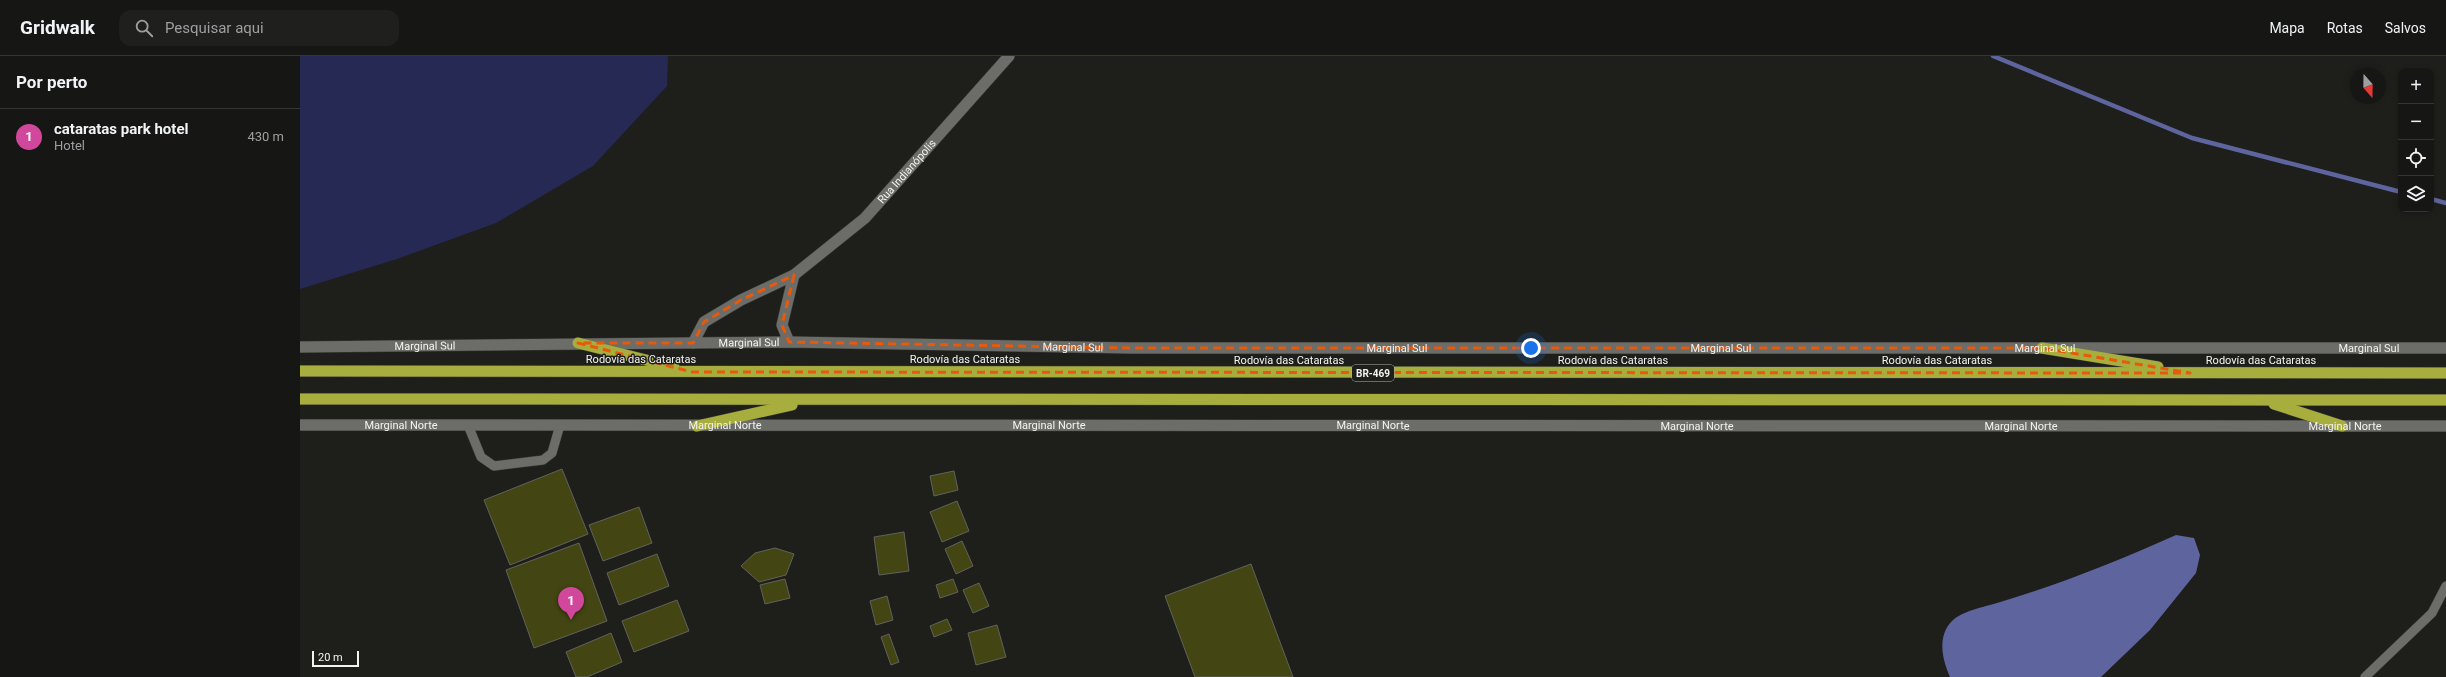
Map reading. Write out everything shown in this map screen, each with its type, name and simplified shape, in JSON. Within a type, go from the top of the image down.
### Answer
[{"type":"highway","points":[[578,343],[692,372]]},
{"type":"highway","points":[[2042,348],[2190,373]]},
{"type":"highway","name":"Rodovía das Cataratas","points":[[300,371],[2446,373]]},
{"type":"highway","points":[[300,399],[2446,400]]},
{"type":"highway","points":[[697,426],[812,400]]},
{"type":"highway","points":[[2264,401],[2342,426]]},
{"type":"street","name":"Rua Indianópolis","points":[[693,343],[704,322],[741,300],[794,275],[865,218],[1009,56]]},
{"type":"street","points":[[789,342],[782,324],[794,275]]},
{"type":"street","name":"Marginal Sul","points":[[300,347],[789,342],[1130,348],[2446,348]]},
{"type":"street","name":"Marginal Norte","points":[[300,425],[2446,426]]},
{"type":"lane","points":[[468,425],[481,457],[494,466],[543,460],[552,453],[560,425]]},
{"type":"lane","points":[[2365,677],[2432,613],[2446,586]]},
{"type":"highlighted area","points":[[794,275],[782,325],[789,342],[1130,348],[2042,348],[2190,373],[692,372],[578,343],[693,343],[704,322],[741,300]]},
{"type":"shaded area","points":[[300,56],[668,56],[667,86],[593,166],[496,223],[397,259],[300,289]]},
{"type":"water","points":[[2176,535],[2194,538],[2200,555],[2196,573],[2150,630],[2101,677],[1950,677],[1942,648],[1944,634],[1947,627],[1956,618],[1973,610],[2020,596],[2088,572]]},
{"type":"building","points":[[562,469],[588,534],[510,565],[484,500]]},
{"type":"building","points":[[954,471],[958,490],[934,496],[930,476]]},
{"type":"building","points":[[957,501],[969,531],[942,542],[930,512]]},
{"type":"building","points":[[639,507],[652,543],[603,561],[589,525]]},
{"type":"building","points":[[904,532],[909,571],[879,575],[874,537]]},
{"type":"building","points":[[962,541],[973,566],[956,574],[945,549]]},
{"type":"building","points":[[579,543],[607,621],[534,648],[506,570]]},
{"type":"building","points":[[775,548],[794,554],[786,575],[759,582],[741,566],[755,553]]},
{"type":"building","points":[[657,554],[669,586],[619,605],[607,573]]},
{"type":"building","points":[[1251,564],[1293,677],[1195,677],[1165,596]]},
{"type":"building","points":[[785,579],[790,598],[765,604],[760,585]]},
{"type":"building","points":[[953,579],[958,592],[940,598],[936,585]]},
{"type":"building","points":[[979,583],[989,606],[973,613],[963,590]]},
{"type":"building","points":[[887,596],[893,620],[876,625],[870,601]]},
{"type":"building","points":[[677,600],[689,631],[634,652],[622,621]]},
{"type":"building","points":[[947,619],[952,630],[934,637],[930,626]]},
{"type":"building","points":[[997,625],[1006,657],[976,665],[968,633]]},
{"type":"building","points":[[611,633],[622,662],[587,677],[576,677],[566,652]]},
{"type":"building","points":[[889,634],[899,662],[891,665],[881,637]]},
{"type":"waterway","points":[[1993,56],[2192,138],[2398,191]]},
{"type":"waterway","points":[[2434,200],[2446,203]]},
{"type":"place","name":"cataratas park hotel","points":[[571,620]]}]
